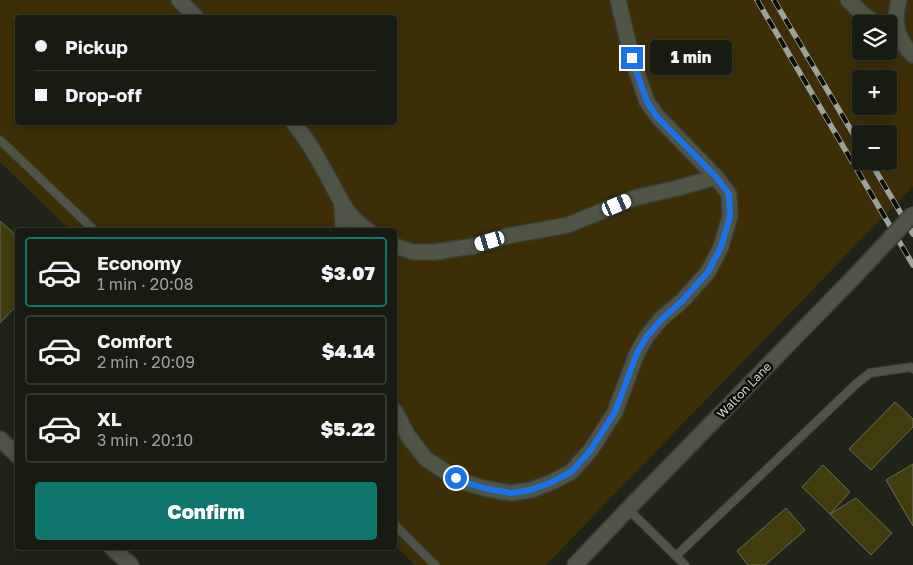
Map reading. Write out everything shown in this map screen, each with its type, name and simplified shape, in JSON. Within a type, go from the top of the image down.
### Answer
[{"type":"street","points":[[179,0],[194,15]]},
{"type":"street","points":[[397,415],[408,436],[426,459],[467,483],[511,493],[531,490],[552,482],[571,472],[590,451],[615,412],[637,353],[647,336],[708,272],[721,247],[730,216],[729,194],[716,177],[658,118],[647,102],[632,58],[618,0]]},
{"type":"street","points":[[848,0],[865,15]]},
{"type":"street","points":[[896,15],[899,0]]},
{"type":"street","points":[[897,34],[913,55]]},
{"type":"street","points":[[295,125],[327,174],[342,205],[365,228]]},
{"type":"street","points":[[397,247],[413,252],[435,252],[474,246],[507,236],[568,226],[634,198],[716,177]]},
{"type":"street","points":[[342,205],[343,228]]},
{"type":"street","name":"Walton Lane","points":[[575,565],[913,214]]},
{"type":"street","points":[[0,439],[15,453]]},
{"type":"street","points":[[114,550],[131,565]]},
{"type":"lane","points":[[0,140],[92,228]]},
{"type":"lane","points":[[676,556],[856,384],[870,374],[913,369]]},
{"type":"lane","points":[[628,509],[685,565]]},
{"type":"lane","points":[[397,527],[435,565]]},
{"type":"shaded area","points":[[0,0],[913,0],[913,186],[546,565],[415,565],[397,547],[397,228],[68,228],[0,162]]},
{"type":"building","points":[[0,221],[15,234],[15,307],[0,323]]},
{"type":"building","points":[[895,402],[913,419],[913,427],[871,470],[849,449]]},
{"type":"building","points":[[913,464],[913,526],[886,480]]},
{"type":"building","points":[[823,465],[850,492],[830,514],[802,487]]},
{"type":"building","points":[[856,498],[892,533],[871,555],[830,514]]},
{"type":"building","points":[[786,508],[805,530],[765,565],[748,565],[737,551]]},
{"type":"railway","points":[[757,0],[913,265]]},
{"type":"railway","points":[[774,0],[852,132]]},
{"type":"railway","points":[[875,170],[913,234]]},
{"type":"route","points":[[456,478],[487,489],[511,493],[531,490],[571,472],[590,451],[615,412],[637,353],[647,336],[708,272],[721,247],[730,216],[729,194],[716,177],[658,118],[647,102],[632,58]]}]
